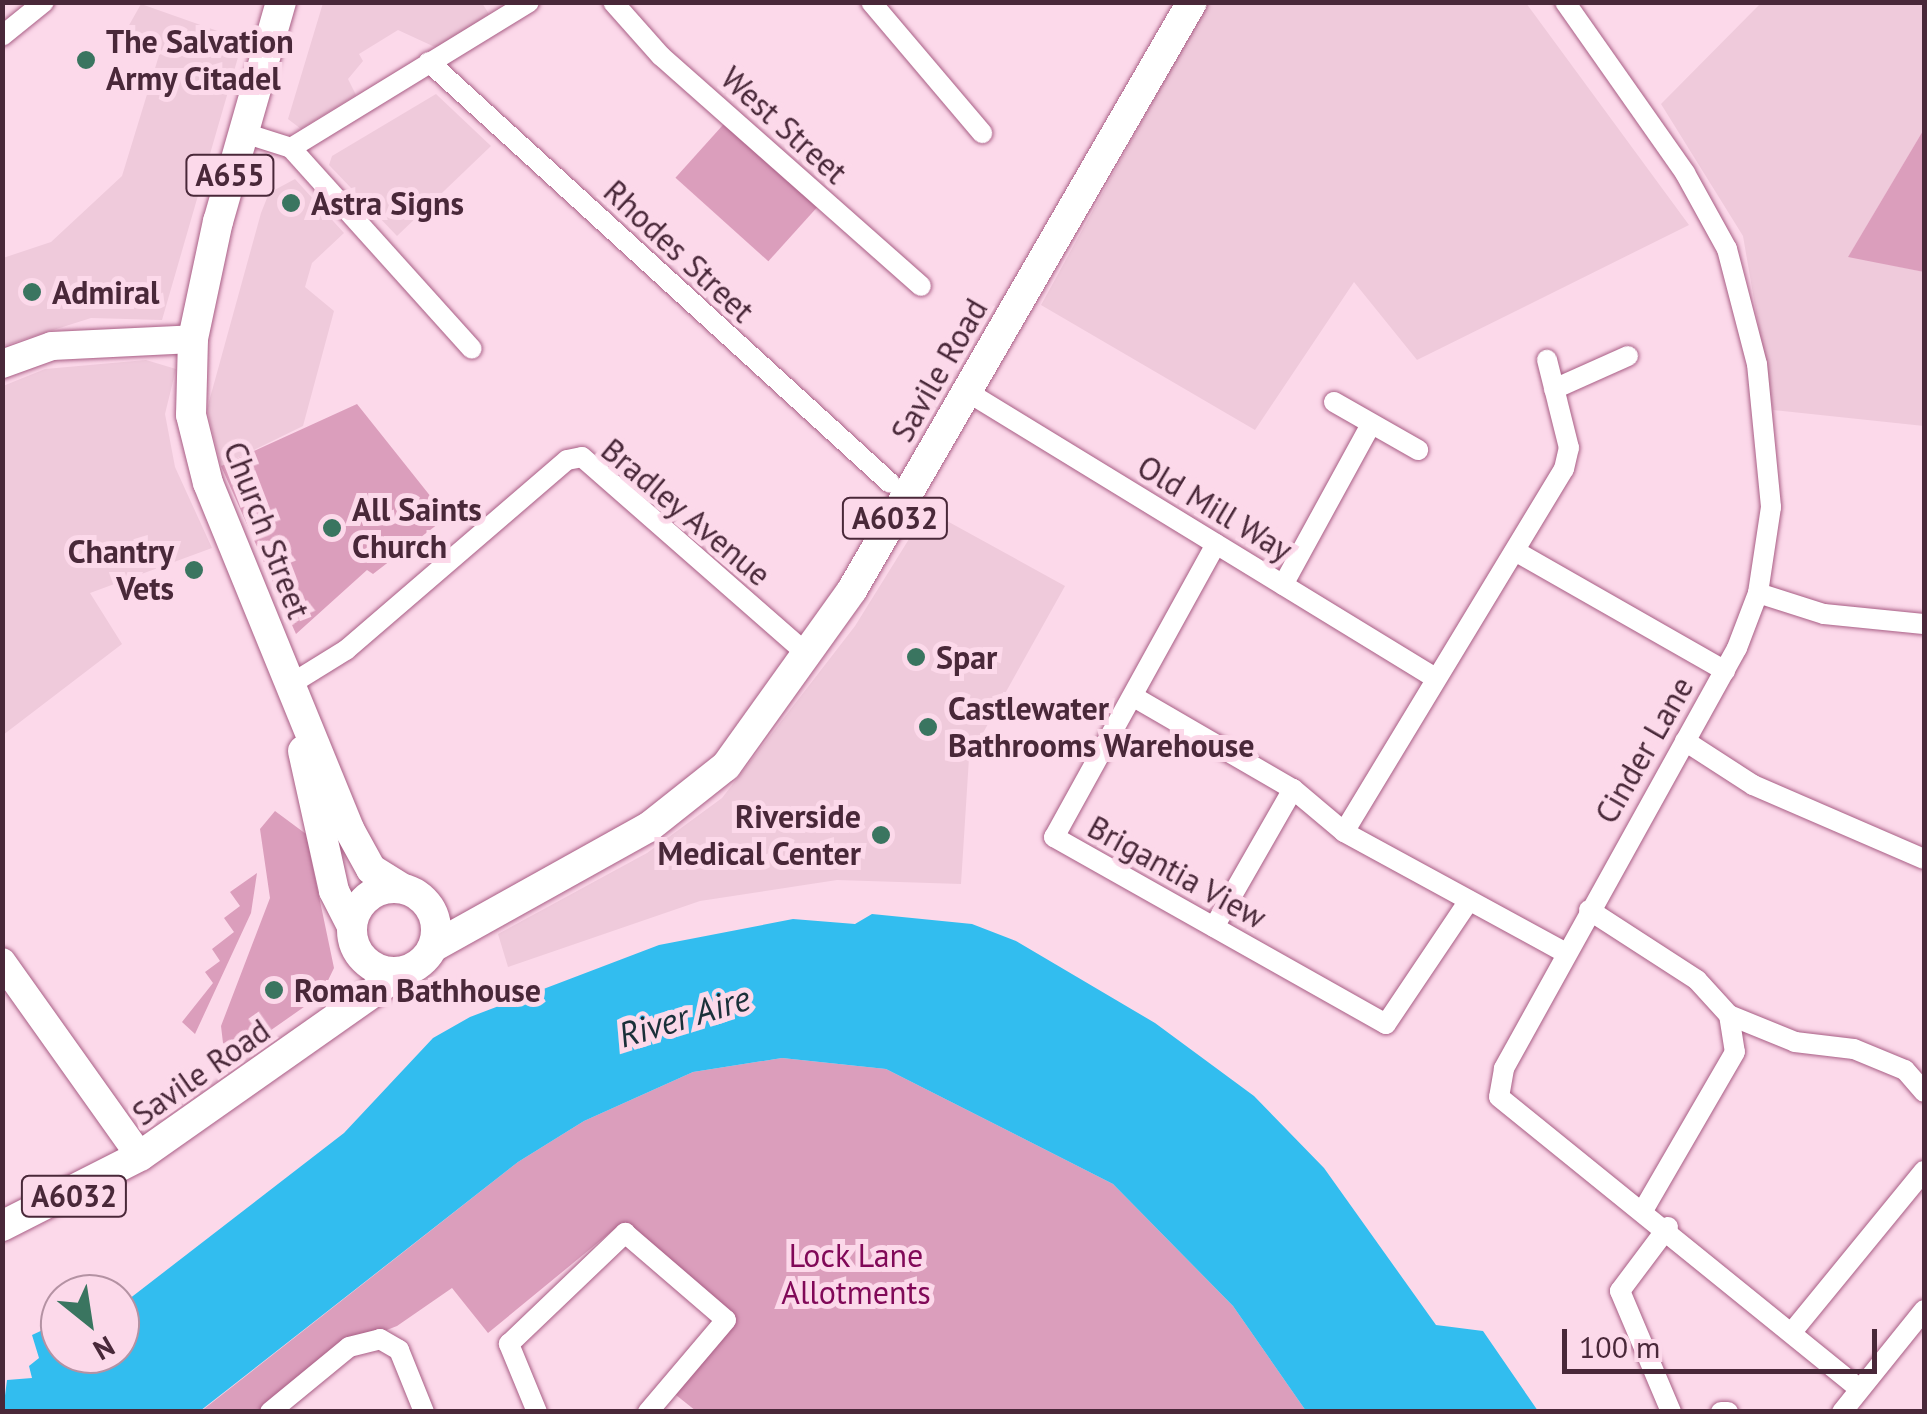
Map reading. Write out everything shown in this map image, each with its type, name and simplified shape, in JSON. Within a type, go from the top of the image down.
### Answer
[{"type":"main road","name":"A655","points":[[193,339],[241,132],[281,2]]},
{"type":"main road","name":"Savile Road","points":[[433,947],[475,917],[598,857],[691,798],[808,655],[966,391],[1186,4]]},
{"type":"main road","name":"Church Street","points":[[193,339],[196,448],[290,684],[371,869],[412,894]]},
{"type":"main road","name":"Church Street","points":[[290,684],[334,890],[355,940]]},
{"type":"main road","points":[[350,1010],[355,940],[374,892],[412,894],[475,917]]},
{"type":"main road","points":[[412,894],[436,922],[433,947]]},
{"type":"main road","points":[[355,940],[402,972]]},
{"type":"main road","name":"A6032","points":[[402,972],[433,947]]},
{"type":"main road","name":"Savile Road","points":[[140,1156],[402,972]]},
{"type":"main road","name":"A6032","points":[[2,1226],[140,1156]]},
{"type":"street","points":[[2,36],[44,2]]},
{"type":"street","points":[[291,148],[529,2]]},
{"type":"street","name":"West Street","points":[[613,2],[921,286]]},
{"type":"street","points":[[871,2],[982,132]]},
{"type":"street","name":"Cinder Lane","points":[[1566,2],[1685,172],[1741,285],[1772,476],[1758,593],[1724,671],[1500,1077],[1499,1097],[1668,1227],[1859,1389]]},
{"type":"street","name":"Rhodes Street","points":[[429,62],[890,483]]},
{"type":"street","points":[[241,132],[291,148],[472,350]]},
{"type":"street","points":[[2,364],[52,346],[193,339]]},
{"type":"street","points":[[1554,388],[1628,356]]},
{"type":"street","points":[[1344,832],[1432,676],[1564,469],[1548,360]]},
{"type":"street","name":"Old Mill Way","points":[[966,391],[1432,676]]},
{"type":"street","points":[[1334,402],[1418,450]]},
{"type":"street","points":[[1282,585],[1371,424]]},
{"type":"street","name":"Bradley Avenue","points":[[290,684],[346,650],[567,460],[582,457],[808,655]]},
{"type":"street","name":"Brigantia View","points":[[1216,544],[1054,837],[1386,1024],[1466,905]]},
{"type":"street","points":[[1515,551],[1724,671]]},
{"type":"street","points":[[1758,593],[1824,614],[1924,624]]},
{"type":"street","points":[[1134,697],[1293,789],[1344,832],[1466,905],[1566,953]]},
{"type":"street","points":[[1685,742],[1753,785],[1924,859]]},
{"type":"street","points":[[1214,927],[1293,789]]},
{"type":"street","points":[[1589,910],[1697,980],[1728,1015],[1795,1042],[1854,1050],[1905,1070],[1924,1092]]},
{"type":"street","points":[[2,962],[140,1156]]},
{"type":"street","points":[[1644,1208],[1734,1052],[1728,1015]]},
{"type":"street","points":[[1792,1332],[1924,1172]]},
{"type":"street","points":[[1668,1227],[1620,1291],[1671,1412]]},
{"type":"street","points":[[538,1412],[509,1344],[625,1233],[726,1320],[658,1409]]},
{"type":"street","points":[[1842,1412],[1924,1310]]},
{"type":"street","points":[[270,1412],[349,1347],[380,1339],[399,1350],[424,1412]]},
{"type":"shaded area","points":[[323,3],[482,3],[489,14],[437,48],[398,30],[359,54],[363,61],[348,79],[356,95],[301,129],[288,119]]},
{"type":"shaded area","points":[[1207,3],[1526,3],[1689,225],[1417,360],[1354,282],[1255,430],[1041,305]]},
{"type":"shaded area","points":[[1761,3],[1924,3],[1924,129],[1849,256],[1924,272],[1924,426],[1773,410],[1743,236],[1661,104]]},
{"type":"shaded area","points":[[141,4],[243,40],[162,320],[91,318],[3,346],[3,258],[51,242],[122,176],[160,52],[128,27]]},
{"type":"shaded area","points":[[436,94],[491,146],[397,236],[329,165],[332,156]]},
{"type":"shaded area","points":[[295,179],[344,233],[312,263],[305,287],[334,311],[303,426],[221,466],[207,409],[261,213],[269,193]]},
{"type":"shaded area","points":[[146,360],[176,369],[165,414],[175,467],[212,548],[90,593],[122,644],[3,735],[3,386],[45,369]]},
{"type":"shaded area","points":[[927,510],[1065,586],[969,758],[961,884],[837,880],[700,901],[508,967],[498,934],[647,853],[722,798],[855,626]]},
{"type":"green space","points":[[731,116],[824,200],[768,261],[675,178]]},
{"type":"green space","points":[[1924,129],[1924,272],[1848,257]]},
{"type":"green space","points":[[357,404],[447,517],[373,574],[367,570],[296,634],[221,466]]},
{"type":"green space","points":[[275,811],[306,834],[334,968],[321,995],[237,1054],[223,1043],[221,1026],[270,898],[260,829]]},
{"type":"green space","points":[[257,873],[251,913],[195,1034],[182,1022],[213,983],[205,972],[220,961],[212,949],[234,932],[224,918],[240,906],[230,892]]},
{"type":"green space","name":"Lock Lane Allotments","points":[[782,1058],[886,1069],[1113,1184],[1233,1306],[1306,1411],[696,1411],[671,1391],[726,1320],[617,1227],[488,1333],[452,1288],[397,1326],[338,1349],[264,1411],[200,1412],[518,1162],[584,1121],[693,1072]]},
{"type":"water","name":"River Aire","points":[[872,914],[972,924],[1016,941],[1155,1023],[1254,1096],[1324,1168],[1436,1325],[1483,1331],[1538,1411],[1306,1411],[1233,1306],[1113,1184],[886,1069],[782,1058],[693,1072],[584,1121],[518,1162],[200,1411],[3,1411],[7,1380],[32,1378],[29,1366],[39,1358],[32,1335],[40,1331],[40,1374],[140,1374],[140,1291],[344,1133],[433,1038],[470,1017],[659,945],[793,919],[855,924]]},
{"type":"place","name":"The Salvation Army Citadel","points":[[86,60]]},
{"type":"place","name":"Astra Signs","points":[[291,203]]},
{"type":"place","name":"Admiral","points":[[32,292]]},
{"type":"place","name":"All Saints Church","points":[[332,528]]},
{"type":"place","name":"Chantry Vets","points":[[194,570]]},
{"type":"place","name":"Spar","points":[[916,657]]},
{"type":"place","name":"Castlewater Bathrooms Warehouse","points":[[928,727]]},
{"type":"place","name":"Riverside Medical Center","points":[[881,835]]},
{"type":"place","name":"Roman Bathhouse","points":[[274,990]]}]
